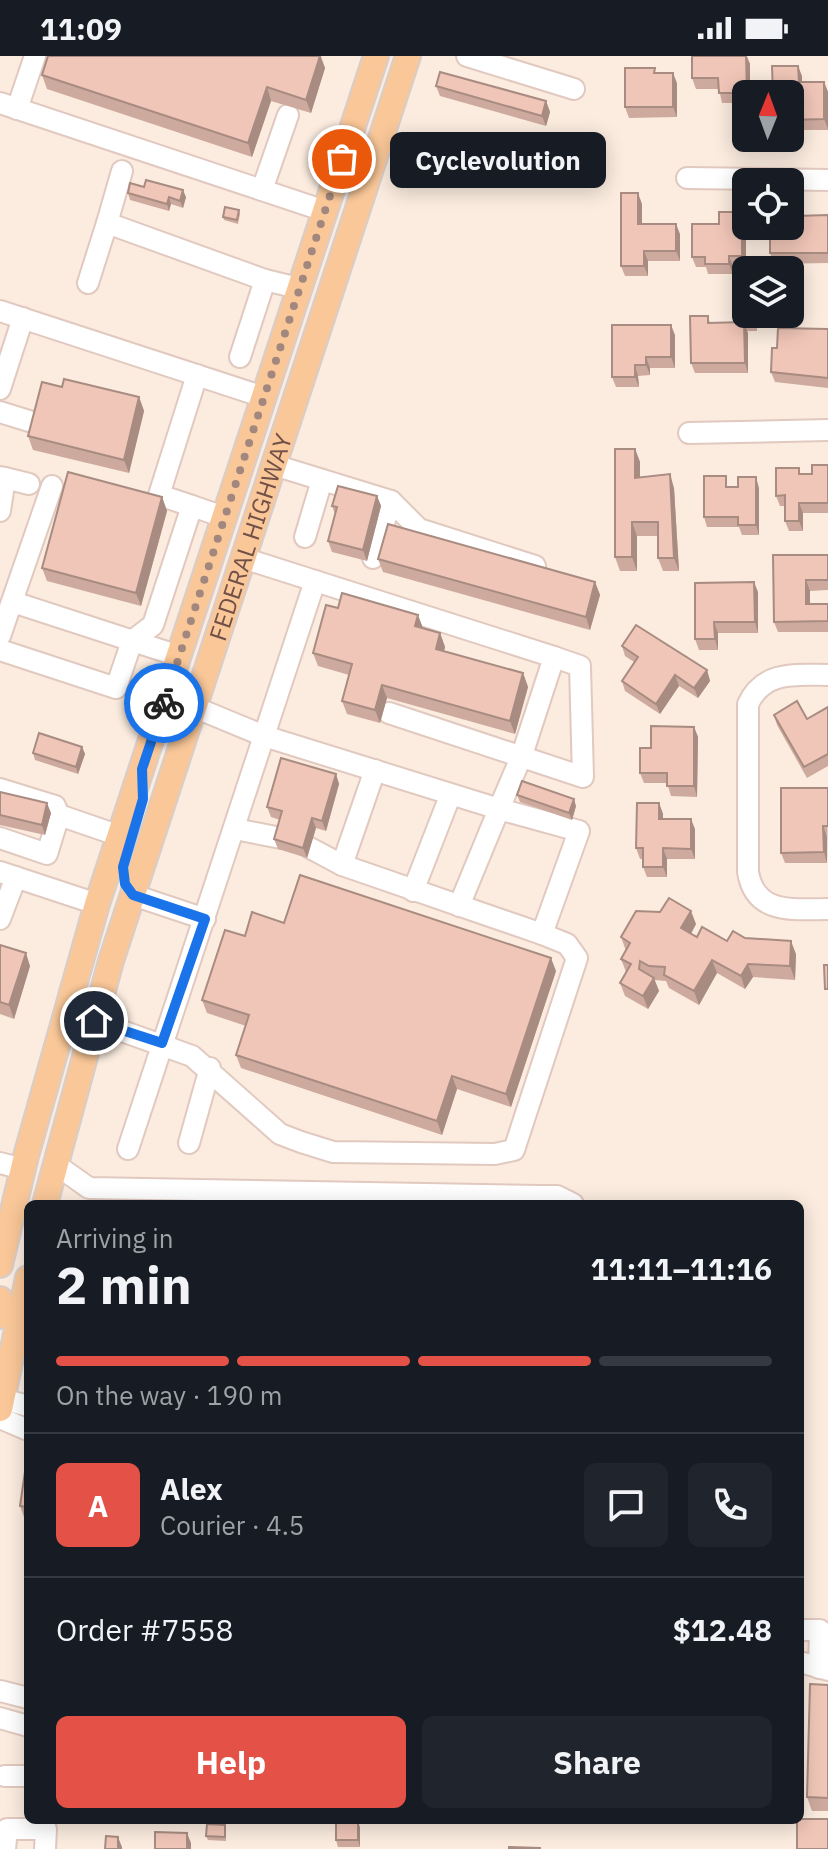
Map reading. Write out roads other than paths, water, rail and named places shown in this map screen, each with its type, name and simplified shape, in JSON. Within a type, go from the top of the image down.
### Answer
[{"type":"main road","name":"FEDERAL HIGHWAY","points":[[0,1265],[11,1166],[376,56]]},
{"type":"main road","name":"FEDERAL HIGHWAY","points":[[46,1200],[111,961],[408,56]]},
{"type":"main road","points":[[133,895],[125,884],[123,867],[143,799],[142,769]]},
{"type":"main road","points":[[97,904],[107,925],[111,961]]},
{"type":"main road","points":[[1,1409],[24,1297]]},
{"type":"main road","points":[[0,1299],[0,1316]]},
{"type":"street","points":[[35,56],[9,106],[325,211]]},
{"type":"street","points":[[467,56],[574,89]]},
{"type":"street","points":[[262,190],[288,115]]},
{"type":"street","points":[[88,283],[122,171]]},
{"type":"street","points":[[687,178],[828,180]]},
{"type":"street","points":[[107,223],[265,280],[298,288]]},
{"type":"street","points":[[240,357],[265,280]]},
{"type":"street","points":[[0,311],[264,397]]},
{"type":"street","points":[[0,389],[23,318]]},
{"type":"street","points":[[197,375],[159,495],[224,517]]},
{"type":"street","points":[[0,412],[29,421]]},
{"type":"street","points":[[689,433],[828,430]]},
{"type":"street","points":[[274,465],[391,501],[419,529],[554,572]]},
{"type":"street","points":[[0,511],[2,478],[29,484]]},
{"type":"street","points":[[305,537],[322,480]]},
{"type":"street","points":[[0,637],[52,486]]},
{"type":"street","points":[[373,558],[391,501]]},
{"type":"street","points":[[0,650],[116,688],[132,641],[153,625],[192,506]]},
{"type":"street","points":[[243,558],[580,666],[583,777],[389,713]]},
{"type":"street","points":[[128,1149],[315,581]]},
{"type":"street","points":[[13,602],[179,656]]},
{"type":"street","points":[[459,906],[522,755],[554,657]]},
{"type":"street","points":[[828,675],[773,678],[762,683],[748,704],[748,872],[750,884],[765,904],[776,909],[828,909]]},
{"type":"street","points":[[194,707],[264,736],[450,796],[579,831],[542,934]]},
{"type":"street","points":[[342,865],[375,770]]},
{"type":"street","points":[[0,789],[55,806],[59,815],[47,854],[0,838]]},
{"type":"street","points":[[413,891],[450,796]]},
{"type":"street","points":[[59,815],[120,836]]},
{"type":"street","points":[[235,829],[281,838]]},
{"type":"street","points":[[94,1021],[162,1043],[210,1068],[280,1134],[333,1152],[507,1154],[514,1150],[577,958],[567,944],[342,865],[310,848]]},
{"type":"street","points":[[0,919],[8,874],[97,904]]},
{"type":"street","points":[[133,895],[205,919]]},
{"type":"street","points":[[189,1143],[210,1068]]},
{"type":"street","points":[[55,1164],[89,1188],[154,1197],[492,1200],[557,1196],[565,1200]]},
{"type":"street","points":[[1,1409],[24,1406]]},
{"type":"street","points":[[1,1409],[24,1427]]},
{"type":"street","points":[[804,1630],[820,1630],[816,1666]]},
{"type":"street","points":[[0,1691],[24,1697]]},
{"type":"street","points":[[0,1718],[24,1725]]},
{"type":"street","points":[[5,1776],[24,1776]]},
{"type":"street","points":[[5,1849],[7,1829],[46,1829],[45,1849]]},
{"type":"place","name":"Cyclevolution","points":[[342,159]]}]
